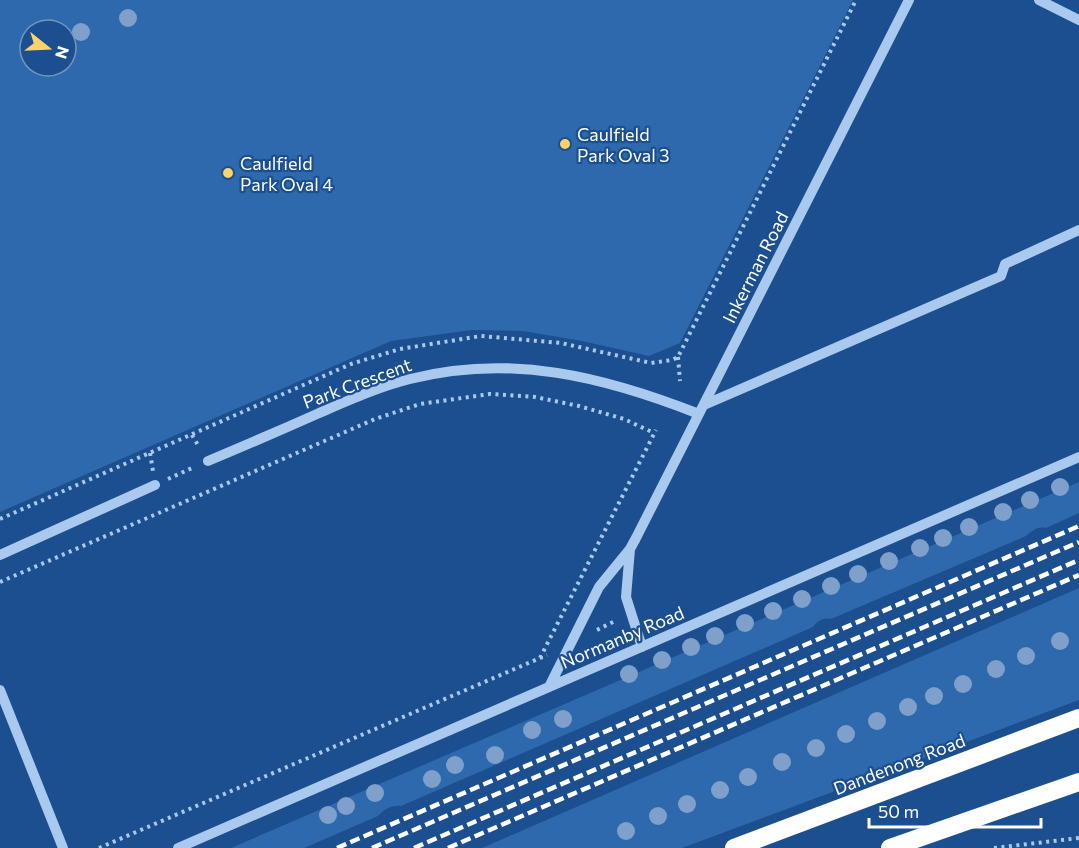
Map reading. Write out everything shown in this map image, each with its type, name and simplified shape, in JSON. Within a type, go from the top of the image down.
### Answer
[{"type":"highway","name":"Dandenong Road","points":[[734,848],[1079,718]]},
{"type":"highway","points":[[890,848],[1079,782]]},
{"type":"street","name":"Inkerman Road","points":[[549,687],[599,587],[630,549],[909,0]]},
{"type":"street","points":[[1039,0],[1079,20]]},
{"type":"street","points":[[701,410],[1001,276],[1005,264],[1079,230]]},
{"type":"street","name":"Park Crescent","points":[[208,461],[388,385],[443,372],[475,369],[541,370],[578,376],[701,410]]},
{"type":"street","name":"Normanby Road","points":[[178,848],[1079,457]]},
{"type":"street","points":[[0,555],[155,484]]},
{"type":"street","name":"Inkerman Road","points":[[630,549],[626,597],[642,647]]},
{"type":"street","points":[[0,690],[4,711],[63,848]]},
{"type":"path","points":[[680,381],[678,357],[856,0]]},
{"type":"path","points":[[0,519],[371,357],[434,343],[492,336],[569,345],[651,363],[678,357]]},
{"type":"path","points":[[0,582],[354,428],[420,404],[490,394],[535,397],[579,405],[655,431],[540,658]]},
{"type":"path","points":[[192,435],[197,443]]},
{"type":"path","points":[[150,453],[152,465]]},
{"type":"path","points":[[175,476],[189,469]]},
{"type":"path","points":[[99,848],[540,658],[618,620]]},
{"type":"path","points":[[994,848],[1079,838]]},
{"type":"shaded area","points":[[0,0],[853,0],[680,343],[649,356],[523,331],[472,330],[391,341],[0,512]]},
{"type":"shaded area","points":[[1079,482],[1079,513],[1046,528],[1037,528],[1026,536],[831,619],[820,620],[813,627],[401,806],[388,808],[378,816],[304,848],[231,848]]},
{"type":"shaded area","points":[[1079,588],[1079,700],[682,848],[482,848]]},
{"type":"railway","points":[[337,848],[1079,526]]},
{"type":"railway","points":[[372,848],[1079,542]]},
{"type":"railway","points":[[414,848],[1079,560]]},
{"type":"railway","points":[[448,848],[1079,575]]},
{"type":"place","name":"Caulfield Park Oval 3","points":[[565,144]]},
{"type":"place","name":"Caulfield Park Oval 4","points":[[228,173]]}]
